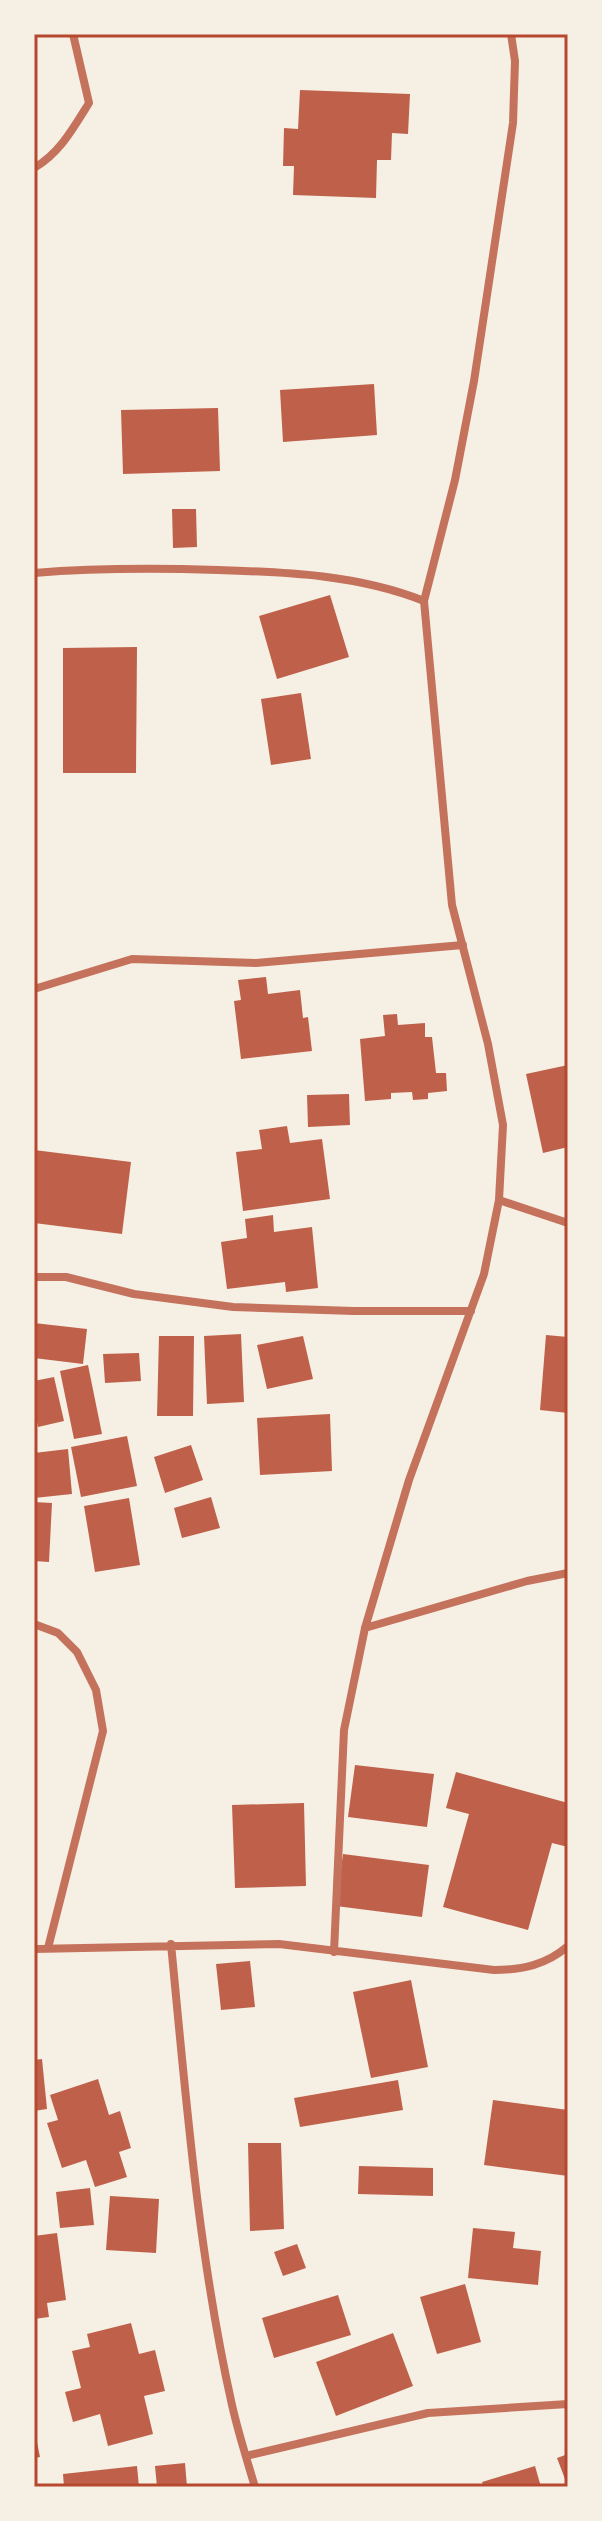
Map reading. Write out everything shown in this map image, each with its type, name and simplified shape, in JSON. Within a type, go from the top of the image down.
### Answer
[{"type":"street","points":[[34,168],[65,142],[89,103],[73,34]]},
{"type":"street","points":[[334,1952],[344,1730],[365,1628],[409,1480],[484,1274],[499,1200],[503,1125],[488,1044],[452,905],[424,601],[455,480],[474,381],[513,123],[515,61],[511,34]]},
{"type":"street","points":[[34,573],[175,569],[300,572],[405,593],[424,601]]},
{"type":"street","points":[[34,989],[132,959],[256,963],[463,945]]},
{"type":"street","points":[[499,1200],[568,1223]]},
{"type":"street","points":[[34,1277],[66,1277],[134,1294],[233,1307],[471,1311]]},
{"type":"street","points":[[365,1628],[527,1581],[568,1573]]},
{"type":"street","points":[[34,1624],[58,1633],[77,1652],[96,1690],[103,1731],[48,1948]]},
{"type":"street","points":[[171,1944],[195,2185],[215,2319],[232,2407],[255,2487]]},
{"type":"street","points":[[34,1949],[279,1944],[494,1970],[520,1970],[558,1954],[568,1946]]},
{"type":"street","points":[[246,2456],[428,2413],[568,2404]]},
{"type":"building","points":[[300,90],[410,94],[408,134],[392,133],[391,160],[377,160],[376,198],[293,195],[294,166],[283,166],[284,128],[298,129]]},
{"type":"building","points":[[374,384],[377,435],[283,442],[280,390]]},
{"type":"building","points":[[218,408],[220,471],[123,474],[121,410]]},
{"type":"building","points":[[172,509],[196,509],[197,547],[173,548]]},
{"type":"building","points":[[330,595],[349,657],[277,679],[259,616]]},
{"type":"building","points":[[137,647],[136,773],[63,773],[63,648]]},
{"type":"building","points":[[301,693],[311,759],[271,765],[261,699]]},
{"type":"building","points":[[266,977],[268,994],[300,990],[303,1018],[308,1017],[312,1051],[241,1059],[234,1001],[241,1000],[238,980]]},
{"type":"building","points":[[397,1014],[398,1025],[425,1023],[425,1037],[432,1037],[436,1073],[446,1073],[447,1091],[428,1093],[428,1099],[413,1100],[412,1092],[391,1093],[391,1099],[365,1101],[360,1039],[385,1036],[383,1015]]},
{"type":"building","points":[[568,1065],[568,1147],[543,1153],[526,1074]]},
{"type":"building","points":[[349,1094],[350,1125],[308,1127],[307,1095]]},
{"type":"building","points":[[287,1126],[290,1143],[322,1139],[330,1199],[243,1211],[236,1152],[262,1149],[259,1130]]},
{"type":"building","points":[[34,1150],[131,1162],[122,1234],[34,1223]]},
{"type":"building","points":[[273,1215],[274,1232],[312,1227],[318,1288],[286,1292],[285,1282],[227,1289],[221,1242],[247,1238],[245,1219]]},
{"type":"building","points":[[34,1323],[87,1329],[83,1364],[34,1358]]},
{"type":"building","points":[[241,1334],[244,1402],[207,1404],[204,1336]]},
{"type":"building","points":[[546,1335],[568,1337],[568,1413],[540,1410]]},
{"type":"building","points":[[159,1336],[194,1336],[193,1416],[157,1416]]},
{"type":"building","points":[[303,1336],[313,1379],[267,1389],[257,1345]]},
{"type":"building","points":[[139,1353],[141,1381],[105,1383],[103,1354]]},
{"type":"building","points":[[88,1365],[102,1434],[74,1439],[60,1371]]},
{"type":"building","points":[[54,1377],[64,1421],[38,1427],[34,1381]]},
{"type":"building","points":[[330,1414],[332,1471],[260,1475],[257,1418]]},
{"type":"building","points":[[127,1436],[137,1486],[81,1497],[71,1447]]},
{"type":"building","points":[[191,1445],[203,1480],[165,1493],[154,1457]]},
{"type":"building","points":[[68,1449],[72,1494],[34,1498],[34,1453]]},
{"type":"building","points":[[211,1497],[220,1528],[182,1538],[174,1508]]},
{"type":"building","points":[[129,1498],[140,1565],[95,1572],[84,1506]]},
{"type":"building","points":[[34,1502],[52,1503],[49,1562],[34,1561]]},
{"type":"building","points":[[355,1765],[434,1774],[427,1827],[348,1817]]},
{"type":"building","points":[[456,1772],[568,1803],[568,1847],[552,1843],[528,1930],[443,1907],[469,1814],[446,1808]]},
{"type":"building","points":[[304,1803],[306,1886],[235,1888],[232,1805]]},
{"type":"building","points":[[343,1854],[429,1865],[422,1917],[336,1906]]},
{"type":"building","points":[[250,1961],[255,2007],[221,2010],[216,1964]]},
{"type":"building","points":[[411,1980],[428,2067],[371,2078],[353,1992]]},
{"type":"building","points":[[42,2059],[47,2109],[34,2111],[34,2060]]},
{"type":"building","points":[[98,2079],[109,2115],[120,2111],[131,2148],[119,2152],[127,2177],[95,2187],[86,2160],[62,2168],[47,2123],[58,2120],[50,2095]]},
{"type":"building","points":[[398,2080],[403,2110],[300,2127],[294,2098]]},
{"type":"building","points":[[493,2100],[568,2110],[568,2176],[484,2165]]},
{"type":"building","points":[[248,2143],[281,2143],[284,2229],[250,2231]]},
{"type":"building","points":[[359,2166],[433,2168],[433,2196],[358,2194]]},
{"type":"building","points":[[90,2188],[94,2225],[60,2228],[56,2192]]},
{"type":"building","points":[[110,2196],[159,2199],[156,2253],[106,2250]]},
{"type":"building","points":[[473,2228],[515,2232],[513,2248],[541,2251],[538,2285],[468,2278]]},
{"type":"building","points":[[57,2233],[66,2300],[47,2303],[49,2317],[34,2319],[34,2236]]},
{"type":"building","points":[[297,2244],[306,2268],[283,2276],[274,2252]]},
{"type":"building","points":[[465,2284],[481,2342],[437,2354],[420,2297]]},
{"type":"building","points":[[338,2295],[351,2335],[274,2358],[262,2318]]},
{"type":"building","points":[[131,2323],[139,2354],[155,2350],[165,2391],[144,2396],[153,2434],[108,2446],[100,2414],[73,2422],[65,2392],[81,2388],[72,2351],[90,2347],[87,2334]]},
{"type":"building","points":[[393,2333],[413,2386],[336,2416],[316,2362]]},
{"type":"building","points":[[34,2427],[40,2457],[34,2458]]},
{"type":"building","points":[[568,2454],[568,2487],[557,2458]]},
{"type":"building","points":[[185,2463],[187,2487],[157,2487],[155,2466]]},
{"type":"building","points":[[137,2466],[139,2487],[64,2487],[63,2474]]},
{"type":"building","points":[[535,2466],[541,2487],[484,2487],[482,2482]]}]
